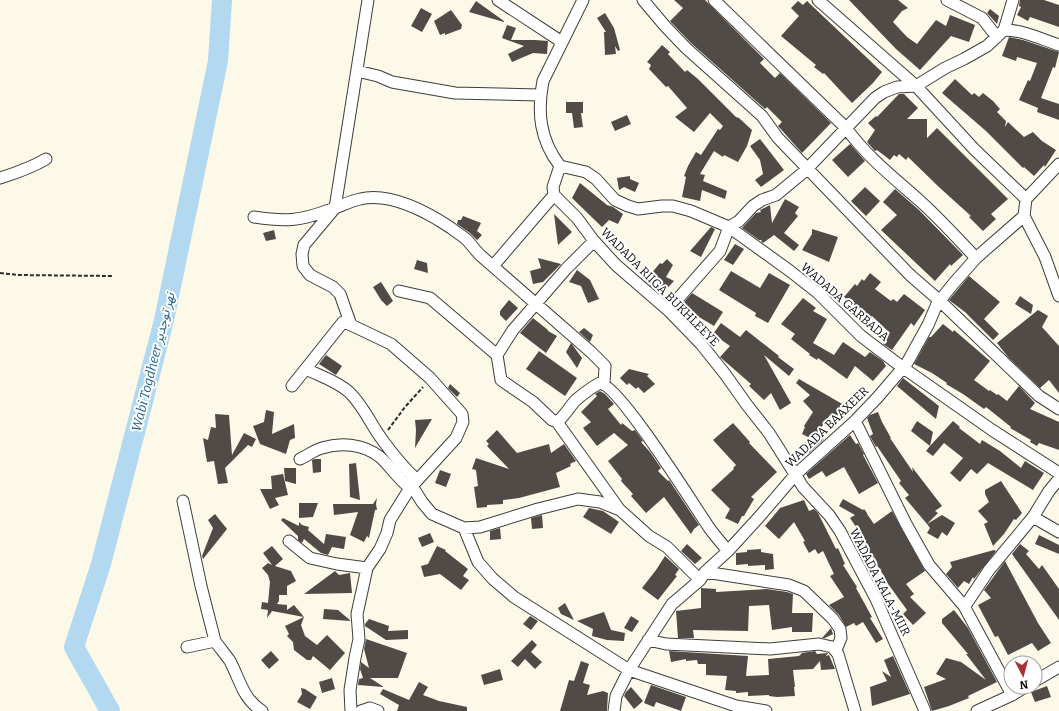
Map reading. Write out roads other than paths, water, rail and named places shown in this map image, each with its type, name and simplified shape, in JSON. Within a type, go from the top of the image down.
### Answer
[{"type":"street","points":[[351,324],[340,294],[333,287],[310,275],[303,266],[302,254],[304,245],[335,208],[368,0]]},
{"type":"street","points":[[498,0],[562,42]]},
{"type":"street","points":[[493,266],[554,195],[554,181],[560,166],[547,146],[540,110],[540,95],[543,81],[583,0]]},
{"type":"street","points":[[643,0],[686,48],[762,116],[778,138],[910,275],[940,301],[1039,396],[1059,409]]},
{"type":"street","points":[[714,0],[846,128],[871,158],[921,202],[976,258]]},
{"type":"street","points":[[818,0],[916,86],[974,149],[1026,200]]},
{"type":"street","points":[[946,0],[982,18],[1000,33]]},
{"type":"street","points":[[668,310],[720,251],[730,227],[753,206],[762,200],[776,195],[807,168],[875,98],[884,92],[902,86],[916,86],[945,68],[987,46],[1000,33],[1013,0]]},
{"type":"street","points":[[1000,33],[1014,30],[1059,45]]},
{"type":"street","points":[[357,71],[378,76],[392,82],[455,93],[540,95]]},
{"type":"street","points":[[0,178],[36,166],[46,159]]},
{"type":"street","points":[[1059,164],[1026,200],[1024,216],[1045,257],[1059,296]]},
{"type":"street","name":"WADADA GARBADA","points":[[560,166],[586,172],[596,178],[616,200],[628,206],[638,208],[673,206],[690,210],[730,227],[818,293],[861,336],[902,367],[992,430],[1059,473]]},
{"type":"street","name":"WADADA RIIGA BUKHLEEYE","points":[[554,195],[576,218],[594,242],[616,265],[668,310],[701,344],[770,433],[795,475]]},
{"type":"street","points":[[254,217],[277,221],[294,220],[311,217],[361,199],[377,198],[393,200],[434,216],[465,238],[480,255],[592,352],[605,366],[604,384]]},
{"type":"street","name":"WADADA BAAXEER","points":[[614,711],[616,696],[629,670],[672,604],[728,551],[795,475],[855,421],[877,398],[907,363],[918,345],[940,301],[966,268],[1024,216]]},
{"type":"street","points":[[497,355],[513,330],[566,269],[594,242]]},
{"type":"street","points":[[399,291],[430,298],[497,355],[501,380],[533,402],[552,420],[557,422],[620,510],[649,536],[667,547],[702,576],[789,585],[804,591],[834,619],[840,629],[841,638],[836,650]]},
{"type":"street","points":[[292,386],[343,322],[351,324],[391,344],[430,378],[462,414],[463,422],[456,438],[413,484],[390,520],[387,533],[380,549],[367,568],[358,614],[359,639],[354,658],[350,690],[350,711]]},
{"type":"street","points":[[306,369],[340,385],[350,393],[364,411],[381,438],[411,474],[413,484],[422,502],[432,514],[464,528],[480,527],[538,509],[578,499],[600,502],[620,510]]},
{"type":"street","points":[[557,422],[564,416],[576,400],[594,386],[600,383],[604,384],[627,409],[712,531],[728,551]]},
{"type":"street","points":[[855,421],[906,524],[929,565],[964,606],[1003,678]]},
{"type":"street","points":[[300,459],[322,448],[344,444],[356,445],[372,451],[402,482],[413,484]]},
{"type":"street","name":"WADADA KALA-MIIR","points":[[795,475],[803,487],[829,515],[840,531],[876,599],[925,711]]},
{"type":"street","points":[[964,606],[989,570],[1033,517],[1049,491],[1059,479]]},
{"type":"street","points":[[183,501],[201,586],[215,641],[230,663],[248,699],[257,709]]},
{"type":"street","points":[[1033,517],[1059,532]]},
{"type":"street","points":[[464,528],[478,562],[498,584],[514,597],[629,670],[736,706],[766,711]]},
{"type":"street","points":[[289,541],[310,558],[337,564],[367,568]]},
{"type":"street","points":[[648,640],[666,644],[770,649],[819,644],[832,647],[838,654],[855,711]]},
{"type":"street","points":[[187,647],[215,641]]},
{"type":"street","points":[[1043,676],[1059,667]]},
{"type":"street","points":[[977,711],[1012,695]]},
{"type":"street","points":[[361,711],[370,708],[378,711]]},
{"type":"waterway","name":"Wabi Togdheer نهر توجدير","points":[[110,711],[74,647],[101,564],[164,320],[218,61],[222,0]]}]
